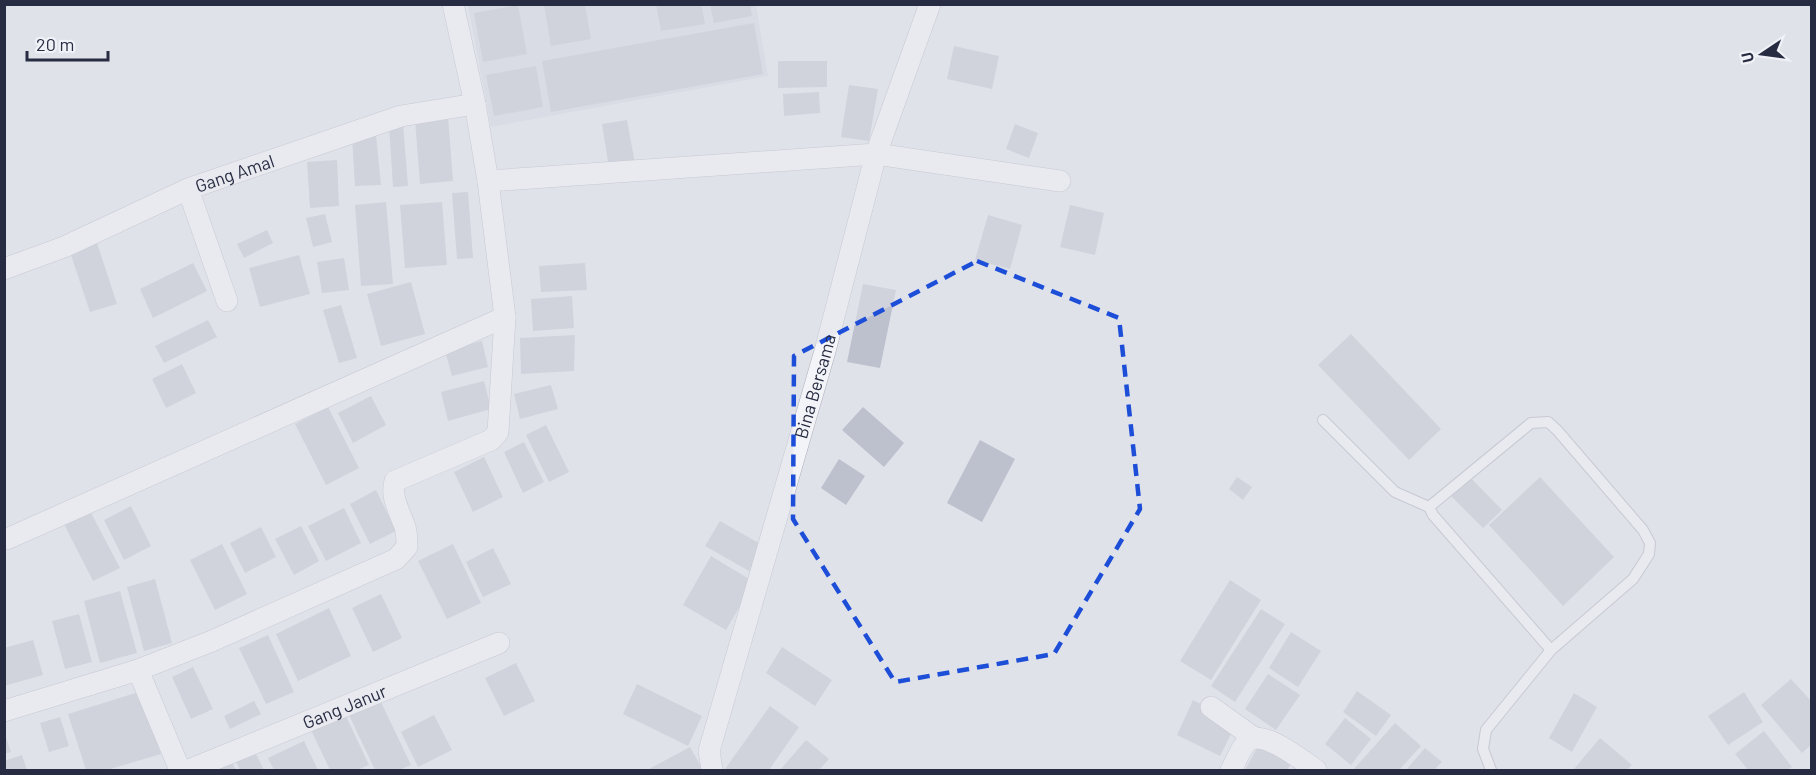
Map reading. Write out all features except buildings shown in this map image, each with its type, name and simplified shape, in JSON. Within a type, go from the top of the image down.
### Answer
[{"type":"street","points":[[4,711],[138,670],[212,641],[396,559],[407,547],[406,530],[394,498],[395,481],[491,440],[498,432],[505,317],[488,181],[475,104],[453,4]]},
{"type":"street","name":"Bina Bersama","points":[[712,771],[709,751],[825,351],[876,154],[930,4]]},
{"type":"street","name":"Gang Amal","points":[[4,269],[64,247],[188,189],[401,116],[475,104]]},
{"type":"street","points":[[488,181],[876,154],[1060,181]]},
{"type":"street","points":[[188,189],[227,301]]},
{"type":"street","points":[[8,540],[505,317]]},
{"type":"street","name":"Gang Janur","points":[[189,771],[499,643]]},
{"type":"street","points":[[138,670],[180,771]]},
{"type":"street","points":[[1211,707],[1253,737],[1261,737],[1292,753],[1316,771]]},
{"type":"street","points":[[1231,771],[1246,742],[1253,737]]},
{"type":"lane","points":[[1323,420],[1395,492],[1428,507],[1551,650]]},
{"type":"lane","points":[[1428,507],[1531,423],[1548,422],[1643,530],[1650,543],[1649,554],[1633,579],[1551,650],[1486,730],[1483,749],[1491,771]]},
{"type":"highlighted area","points":[[977,261],[1119,318],[1140,509],[1054,654],[895,682],[793,519],[794,356]]},
{"type":"shaded area","points":[[468,5],[756,5],[768,76],[491,127]]}]
